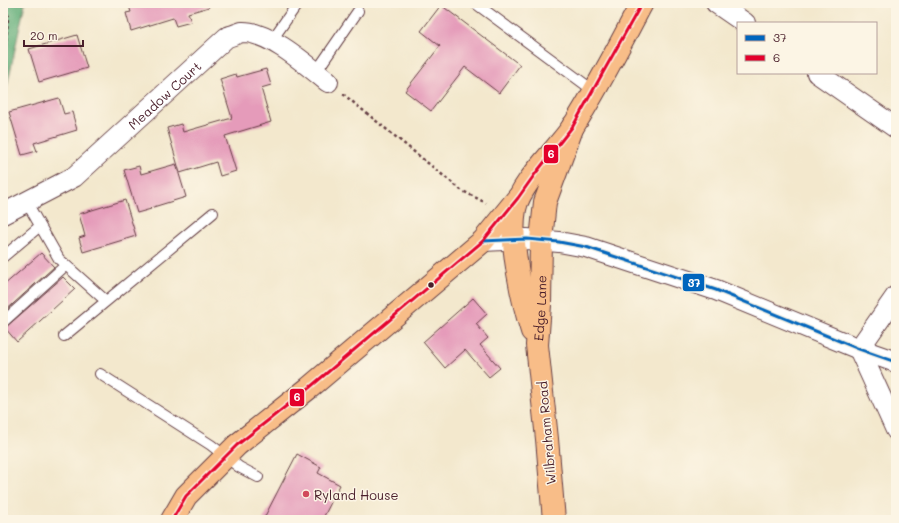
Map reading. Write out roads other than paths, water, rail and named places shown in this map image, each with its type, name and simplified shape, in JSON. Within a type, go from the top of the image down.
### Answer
[{"type":"main road","name":"Edge Lane","points":[[172,520],[186,496],[237,445],[309,388],[483,241],[573,126],[642,3]]},
{"type":"main road","name":"Edge Lane","points":[[538,346],[540,305],[540,240],[545,202],[573,126]]},
{"type":"main road","name":"Edge Lane","points":[[518,198],[515,208],[514,224],[515,254],[528,317],[538,346]]},
{"type":"main road","name":"Wilbraham Road","points":[[538,346],[554,520]]},
{"type":"street","points":[[716,3],[744,22]]},
{"type":"street","name":"Meadow Court","points":[[3,214],[74,177],[228,37],[242,32],[258,34],[272,40],[322,77]]},
{"type":"street","points":[[818,74],[896,128]]},
{"type":"street","points":[[483,241],[514,239],[540,240],[586,247],[716,290],[859,349],[896,362]]},
{"type":"street","points":[[859,349],[896,296]]},
{"type":"street","points":[[859,349],[896,430]]},
{"type":"lane","points":[[272,40],[298,3]]},
{"type":"lane","points":[[475,3],[594,91]]},
{"type":"lane","points":[[322,77],[358,11]]},
{"type":"lane","points":[[26,201],[59,259],[106,301]]},
{"type":"lane","points":[[64,336],[213,213]]},
{"type":"lane","points":[[3,257],[40,226]]},
{"type":"lane","points":[[3,322],[66,265]]},
{"type":"lane","points":[[100,374],[211,445],[239,467],[258,477]]},
{"type":"place","name":"Ryland House","points":[[306,494]]}]
